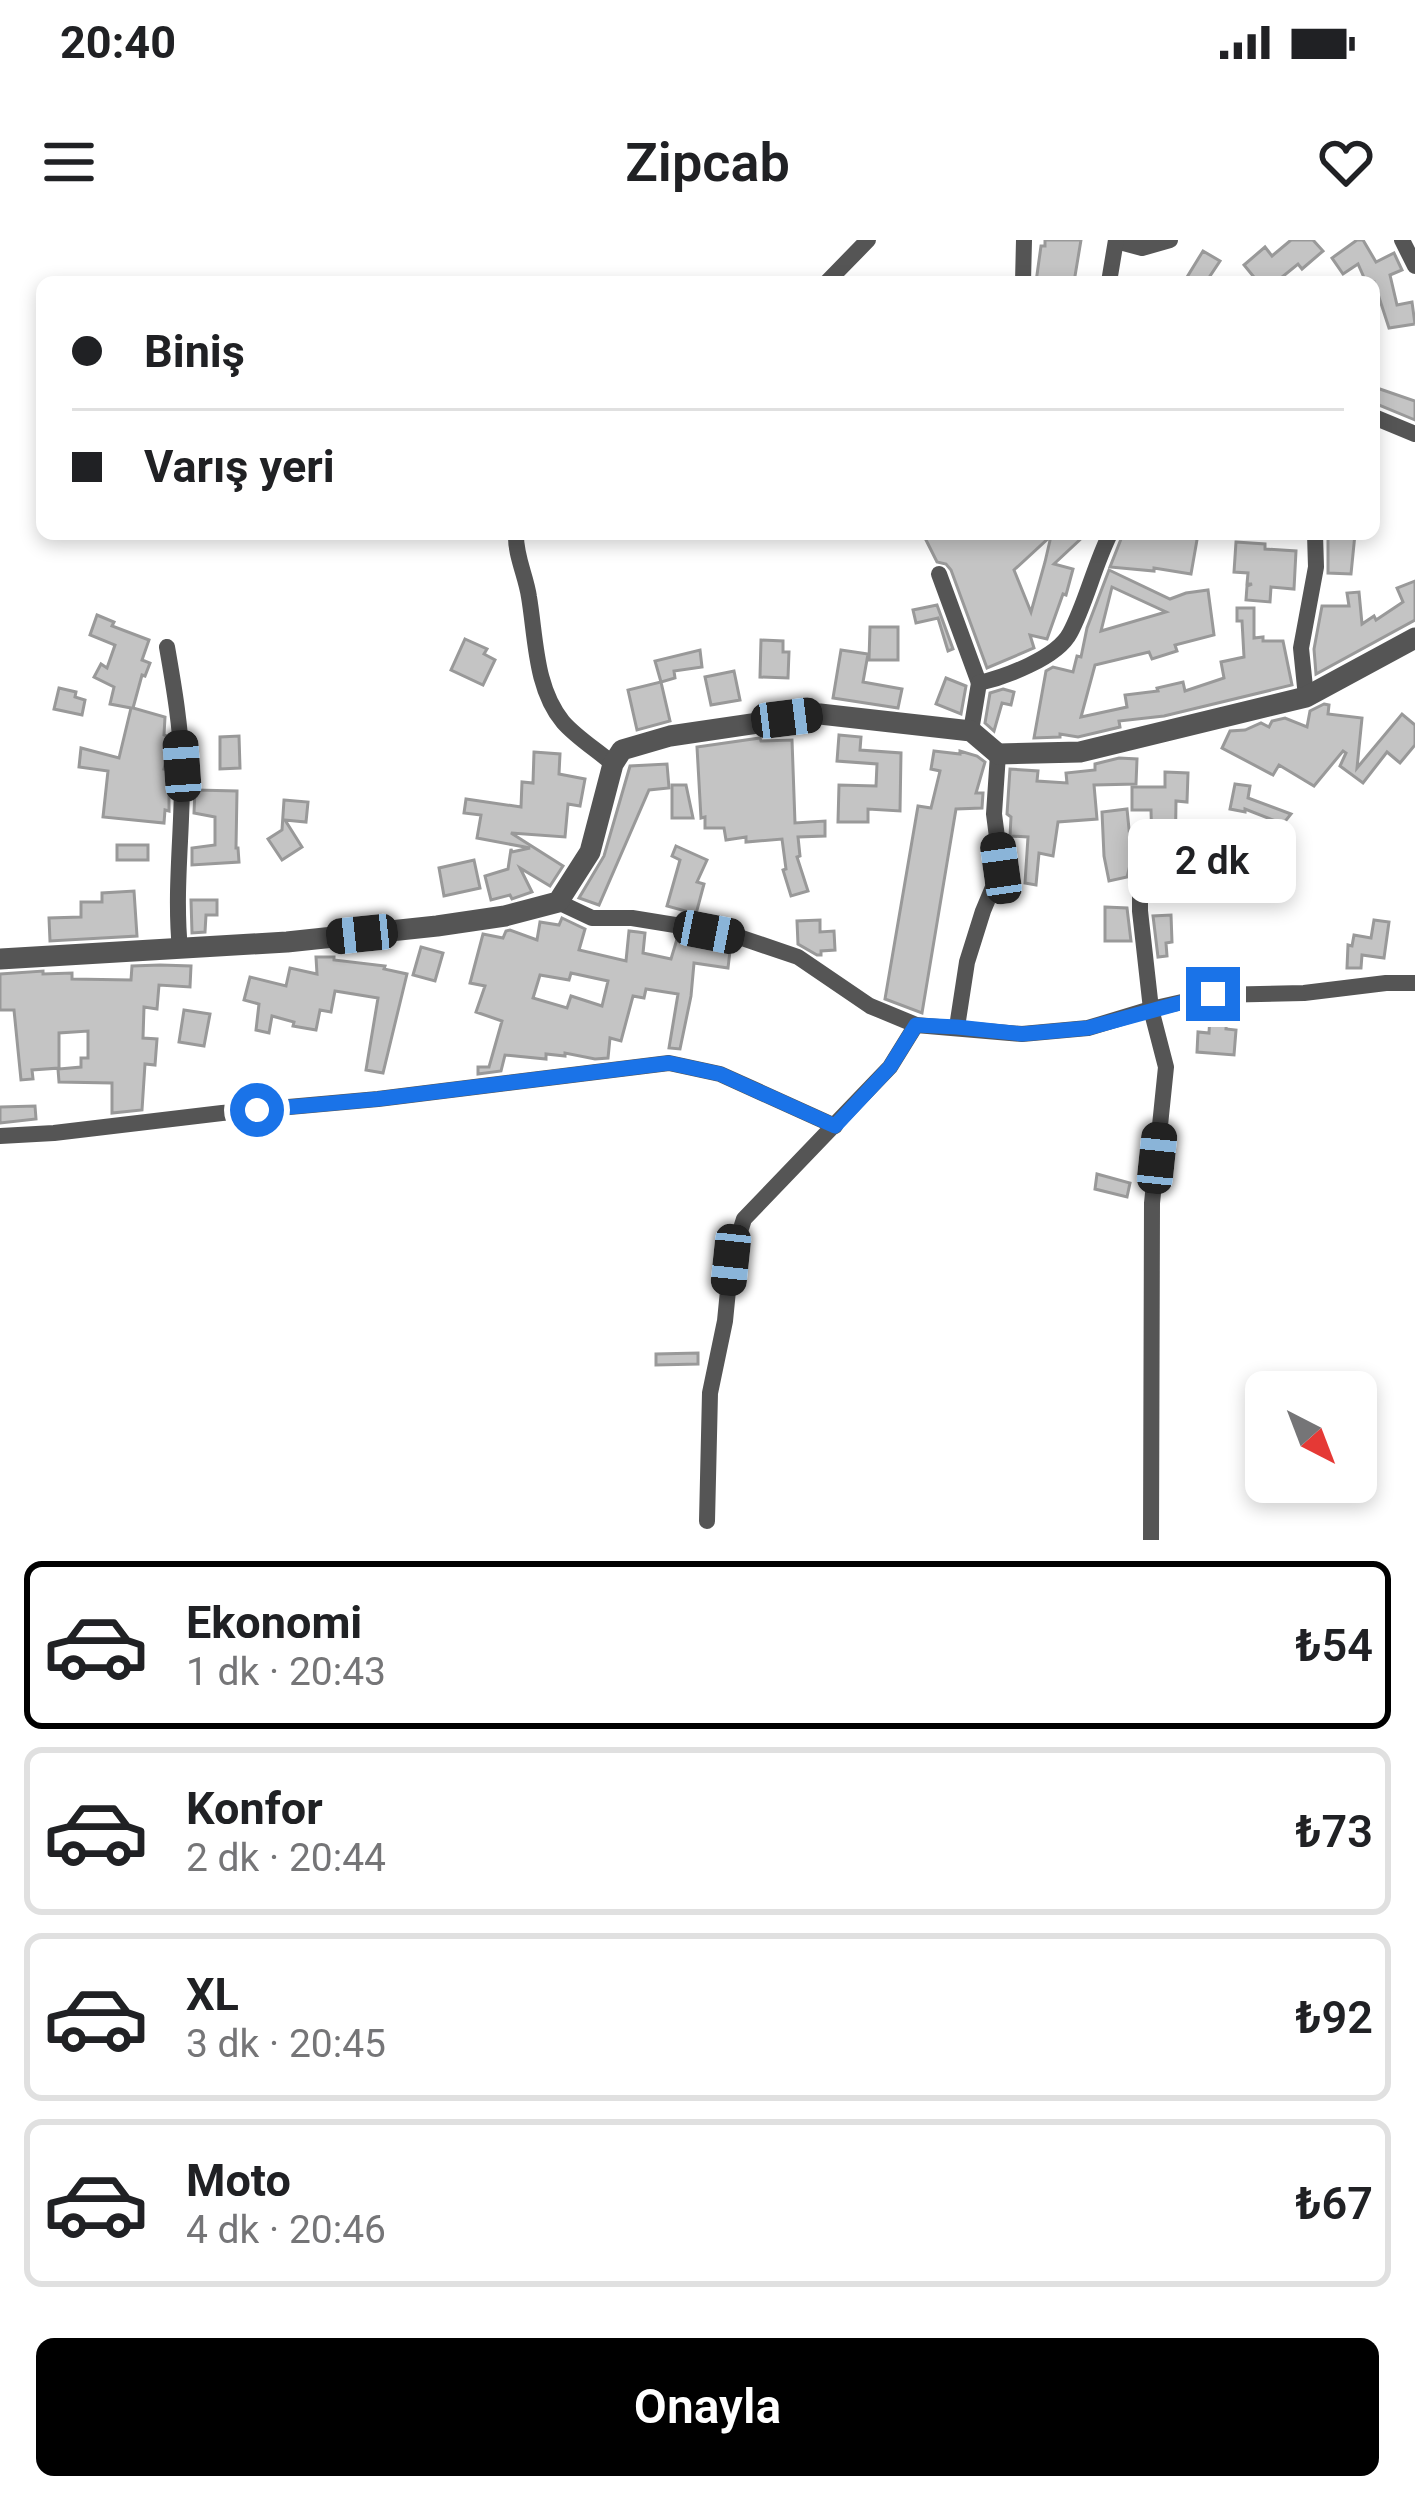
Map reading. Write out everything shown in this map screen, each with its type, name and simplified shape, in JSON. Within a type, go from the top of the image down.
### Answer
[{"type":"street","points":[[833,276],[868,240]]},
{"type":"street","points":[[1023,276],[1024,240]]},
{"type":"street","points":[[1110,276],[1116,241],[1142,248],[1171,240]]},
{"type":"street","points":[[1402,240],[1415,266]]},
{"type":"street","points":[[1380,419],[1415,434]]},
{"type":"street","points":[[516,540],[547,695],[564,723],[614,764]]},
{"type":"street","points":[[979,683],[1004,678],[1069,638],[1108,540]]},
{"type":"street","points":[[1306,697],[1301,648],[1316,567],[1315,540]]},
{"type":"street","points":[[939,574],[979,683],[971,731]]},
{"type":"street","points":[[558,902],[590,852],[614,764],[622,751],[670,736],[820,714],[971,731],[998,754],[1080,752],[1306,697],[1415,638]]},
{"type":"street","points":[[166,647],[182,766],[180,949]]},
{"type":"street","points":[[957,1027],[967,962],[1001,868],[994,814],[998,754]]},
{"type":"street","points":[[1140,872],[1151,1009],[1166,1067],[1152,1203],[1151,1540]]},
{"type":"street","points":[[0,959],[287,942],[505,916],[558,902],[592,918],[675,925],[742,938],[798,957],[870,1006],[916,1025],[1022,1034],[1088,1028],[1213,994],[1304,993],[1415,983]]},
{"type":"street","points":[[707,1521],[710,1393],[731,1260],[744,1219],[890,1067],[916,1025]]},
{"type":"street","points":[[0,1136],[378,1099],[669,1063],[720,1074],[835,1126]]},
{"type":"building","points":[[1045,240],[1081,240],[1075,276],[1037,276],[1041,246]]},
{"type":"building","points":[[1291,240],[1313,240],[1323,251],[1302,269],[1298,264],[1283,276],[1253,276],[1244,265],[1265,247],[1272,256]]},
{"type":"building","points":[[1357,240],[1363,240],[1376,262],[1394,253],[1402,270],[1390,275],[1397,305],[1412,302],[1415,324],[1389,328],[1380,300],[1380,276],[1363,276],[1358,264],[1343,274],[1332,258]]},
{"type":"building","points":[[1203,251],[1220,261],[1210,276],[1188,276]]},
{"type":"building","points":[[1380,389],[1415,401],[1415,420],[1380,405]]},
{"type":"building","points":[[926,540],[1047,540],[1014,570],[1031,612],[1050,540],[1080,540],[1054,564],[1073,569],[1047,639],[1030,635],[1034,648],[987,668],[951,570],[937,562]]},
{"type":"building","points":[[1121,540],[1197,540],[1191,574],[1110,567]]},
{"type":"building","points":[[1328,540],[1354,540],[1351,574],[1328,573]]},
{"type":"building","points":[[1236,542],[1296,551],[1294,589],[1271,587],[1270,602],[1246,600],[1247,586],[1252,584],[1247,584],[1248,573],[1234,572]]},
{"type":"building","points":[[1109,570],[1170,599],[1208,590],[1214,635],[1175,645],[1177,651],[1152,659],[1149,652],[1095,665],[1081,717],[1127,707],[1125,695],[1183,682],[1185,691],[1224,678],[1221,662],[1244,657],[1237,608],[1254,608],[1254,638],[1283,641],[1292,685],[1164,716],[1119,721],[1120,727],[1078,737],[1034,738],[1046,671],[1053,667],[1073,672]],"holes":[[[1112,587],[1166,612],[1101,631]]]},
{"type":"building","points":[[1415,581],[1415,620],[1316,674],[1314,649],[1322,606],[1349,606],[1347,593],[1359,592],[1362,624],[1403,602],[1397,588]]},
{"type":"building","points":[[937,605],[953,649],[948,651],[938,618],[916,623],[913,610]]},
{"type":"building","points":[[97,615],[149,640],[142,660],[150,663],[133,708],[165,717],[169,811],[165,810],[164,823],[103,817],[108,771],[79,767],[81,748],[119,758],[131,708],[110,704],[114,687],[94,677],[101,664],[107,668],[115,645],[90,635]]},
{"type":"building","points":[[870,627],[898,627],[898,660],[869,660]]},
{"type":"building","points":[[465,639],[487,649],[484,654],[495,660],[483,685],[451,670]]},
{"type":"building","points":[[761,640],[783,641],[783,652],[789,652],[788,678],[760,677]]},
{"type":"building","points":[[700,650],[702,667],[674,671],[675,678],[661,682],[655,661]]},
{"type":"building","points":[[841,650],[868,654],[863,682],[902,689],[898,708],[833,698]]},
{"type":"building","points":[[734,671],[740,700],[711,705],[705,677]]},
{"type":"building","points":[[946,678],[966,686],[961,714],[936,704]]},
{"type":"building","points":[[661,682],[670,721],[637,730],[628,690]]},
{"type":"building","points":[[59,688],[85,700],[82,715],[54,709]]},
{"type":"building","points":[[1014,692],[1011,705],[1002,703],[994,731],[985,723],[990,693]]},
{"type":"building","points":[[1329,705],[1328,714],[1362,718],[1357,768],[1402,714],[1415,725],[1415,745],[1400,763],[1387,752],[1363,783],[1340,766],[1343,751],[1314,786],[1279,765],[1273,775],[1222,748],[1230,731],[1261,723],[1269,727],[1272,721],[1285,718],[1307,727],[1310,711]]},
{"type":"building","points":[[839,735],[861,737],[860,750],[901,753],[900,811],[868,809],[868,822],[838,822],[839,785],[876,786],[877,764],[837,761]]},
{"type":"building","points":[[239,736],[240,768],[220,769],[220,737]]},
{"type":"building","points":[[760,738],[792,740],[795,823],[825,821],[825,836],[798,837],[797,857],[808,891],[791,896],[783,870],[782,839],[726,840],[724,828],[705,828],[705,817],[701,818],[697,747]]},
{"type":"building","points":[[934,751],[960,751],[985,762],[976,793],[983,793],[982,808],[956,809],[922,1013],[885,999],[918,806],[931,808],[940,771],[931,769]]},
{"type":"building","points":[[534,752],[560,754],[559,774],[585,779],[580,806],[568,804],[565,837],[511,833],[563,866],[550,886],[520,868],[532,892],[491,900],[485,876],[508,869],[511,849],[530,848],[477,838],[481,815],[464,813],[466,799],[521,807],[522,782],[533,783]]},
{"type":"building","points":[[1137,759],[1136,784],[1094,785],[1097,819],[1058,822],[1053,856],[1039,853],[1036,885],[1025,883],[1028,837],[1010,836],[1010,769],[1038,771],[1037,781],[1067,783],[1066,773],[1095,770],[1095,764]]},
{"type":"building","points":[[667,764],[669,788],[649,790],[599,905],[579,898],[604,856],[630,766]]},
{"type":"building","points":[[1165,772],[1188,773],[1187,802],[1176,801],[1175,870],[1153,873],[1139,859],[1130,865],[1127,877],[1109,881],[1102,812],[1127,809],[1131,849],[1152,849],[1151,810],[1132,810],[1132,787],[1165,787]]},
{"type":"building","points":[[1235,784],[1250,786],[1248,798],[1291,814],[1283,824],[1245,809],[1230,809]]},
{"type":"building","points":[[672,785],[686,785],[693,818],[672,818]]},
{"type":"building","points":[[195,790],[237,791],[239,862],[192,865],[192,848],[215,845],[215,817],[194,813]]},
{"type":"building","points":[[284,800],[308,802],[306,822],[285,820],[302,847],[282,860],[268,839],[282,830]]},
{"type":"building","points":[[117,845],[148,845],[148,860],[117,860]]},
{"type":"building","points":[[676,846],[707,860],[697,882],[704,884],[696,914],[667,906],[680,860],[672,856]]},
{"type":"building","points":[[474,860],[480,888],[444,896],[439,868]]},
{"type":"building","points":[[134,891],[137,936],[50,941],[49,918],[81,917],[81,902],[102,902],[102,893]]},
{"type":"building","points":[[191,900],[217,900],[217,915],[206,915],[205,932],[192,933]]},
{"type":"building","points":[[1105,907],[1127,908],[1131,941],[1105,941]]},
{"type":"building","points":[[1171,915],[1172,942],[1166,943],[1167,956],[1158,957],[1153,916]]},
{"type":"building","points":[[562,918],[585,929],[579,950],[626,961],[629,931],[638,932],[645,933],[643,953],[671,959],[677,939],[730,951],[728,968],[694,963],[680,1049],[669,1048],[678,994],[646,989],[644,998],[633,996],[621,1041],[610,1038],[608,1058],[565,1053],[546,1054],[546,1059],[505,1055],[501,1071],[478,1074],[478,1067],[489,1067],[502,1021],[476,1012],[485,986],[470,983],[483,934],[503,938],[510,930],[537,940],[540,922],[559,925]],"holes":[[[571,973],[608,981],[602,1006],[571,996],[567,1008],[533,998],[540,975],[569,980]]]},
{"type":"building","points":[[820,920],[820,932],[834,931],[835,950],[817,955],[798,944],[797,921]]},
{"type":"building","points":[[1374,920],[1389,922],[1384,958],[1362,955],[1361,968],[1347,968],[1348,945],[1352,946],[1354,935],[1371,938]]},
{"type":"building","points":[[421,947],[443,953],[435,981],[413,975]]},
{"type":"building","points":[[316,957],[385,966],[407,974],[383,1073],[366,1070],[378,998],[335,991],[331,1012],[320,1010],[316,1030],[272,1016],[269,1033],[256,1030],[259,1004],[244,1000],[250,977],[286,986],[290,968],[317,974]]},
{"type":"building","points":[[132,966],[191,966],[190,987],[159,985],[157,1009],[144,1007],[143,1038],[157,1039],[155,1065],[145,1064],[142,1110],[112,1113],[112,1083],[59,1082],[58,1069],[81,1067],[81,1058],[88,1058],[88,1031],[59,1033],[59,1068],[32,1070],[33,1079],[21,1080],[14,1010],[0,1010],[0,974],[43,971],[72,973],[72,979],[131,980]]},
{"type":"building","points":[[184,1010],[210,1014],[204,1046],[179,1042]]},
{"type":"building","points":[[1210,1015],[1227,1016],[1226,1029],[1236,1030],[1234,1055],[1197,1052],[1198,1032],[1209,1033]]},
{"type":"building","points":[[35,1106],[36,1119],[0,1123],[0,1107]]},
{"type":"building","points":[[1097,1174],[1130,1183],[1127,1197],[1095,1189]]},
{"type":"building","points":[[698,1353],[698,1364],[656,1365],[656,1354]]},
{"type":"route","points":[[257,1110],[669,1063],[720,1074],[835,1126],[890,1067],[916,1025],[1022,1034],[1088,1028],[1213,994]]}]
